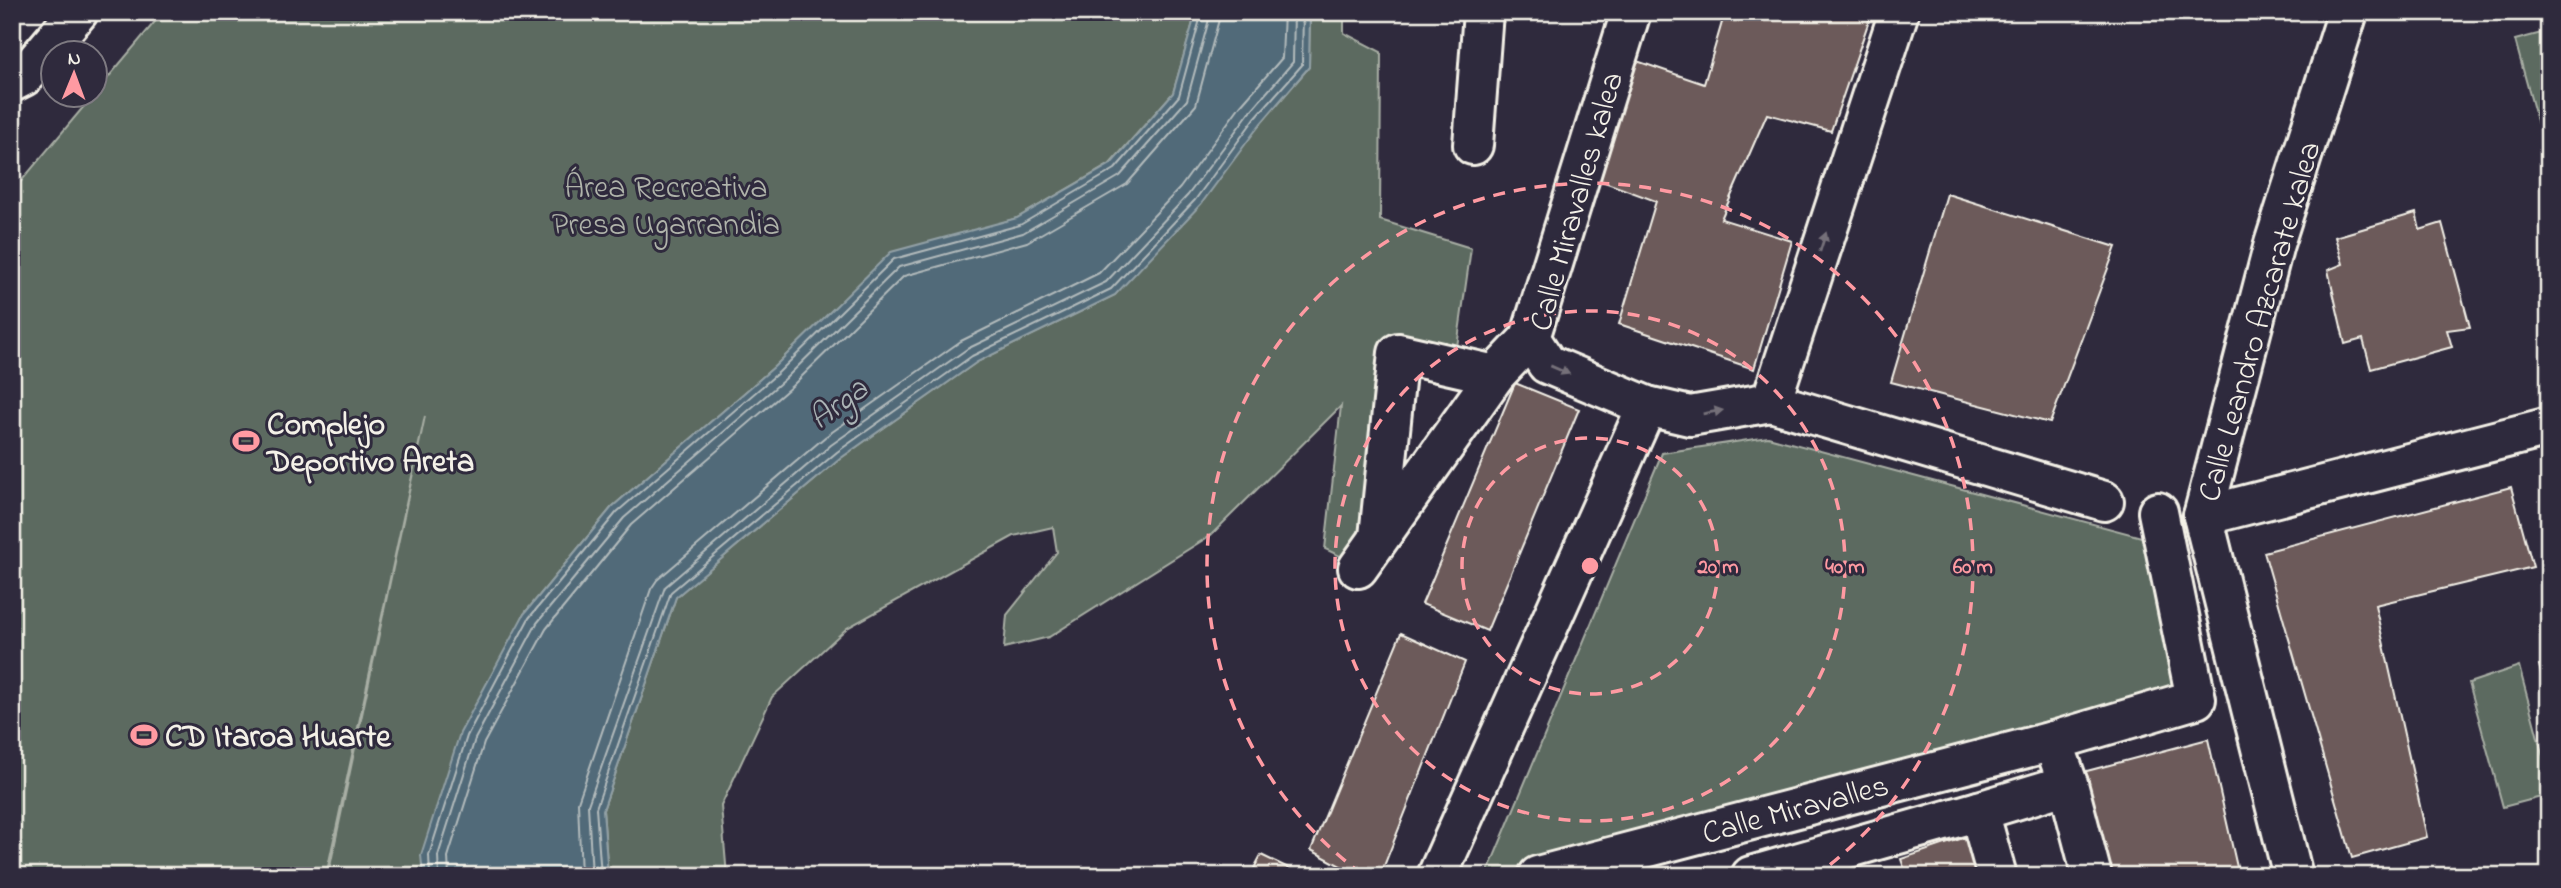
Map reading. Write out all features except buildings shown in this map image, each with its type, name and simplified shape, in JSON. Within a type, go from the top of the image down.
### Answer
[{"type":"street","points":[[12,82],[24,76],[78,12]]},
{"type":"street","points":[[1473,145],[1483,12]]},
{"type":"street","name":"Calle Miravalles kalea","points":[[1631,12],[1530,338],[1547,364],[1647,406],[1690,416],[1771,402],[2104,501]]},
{"type":"street","points":[[1771,402],[1899,12]]},
{"type":"street","name":"Calle Leandro Azcarate kalea","points":[[2293,876],[2203,516],[2274,244],[2348,12]]},
{"type":"street","points":[[1495,375],[1398,353],[1369,553],[1495,375],[1530,338]]},
{"type":"street","points":[[1437,876],[1647,406]]},
{"type":"street","points":[[2203,516],[2549,427]]},
{"type":"street","name":"Calle Miravalles","points":[[1538,876],[2053,741],[2196,699],[2158,512]]},
{"type":"street","points":[[2053,741],[2068,784],[2092,876]]},
{"type":"street","name":"Calle Miravalles","points":[[1751,876],[2068,784]]},
{"type":"street","points":[[1979,811],[1997,876]]},
{"type":"green space","name":"Área Recreativa Presa Ugarrandia","points":[[163,12],[1196,12],[1173,93],[1110,164],[1017,218],[885,259],[774,367],[612,507],[524,614],[422,855],[423,876],[328,876],[425,416],[326,876],[12,876],[12,192],[82,108],[108,108],[108,78]]},
{"type":"green space","points":[[1310,12],[1344,12],[1344,33],[1381,52],[1380,220],[1471,248],[1455,361],[1390,343],[1359,565],[1325,549],[1341,406],[1211,535],[1049,637],[1004,648],[1007,615],[1057,552],[1053,527],[1014,536],[847,628],[772,697],[721,806],[727,876],[608,876],[603,810],[676,597],[841,458],[977,362],[1115,295],[1309,67]]},
{"type":"green space","points":[[2549,31],[2549,165],[2515,40]]},
{"type":"green space","points":[[1768,437],[2164,543],[2196,699],[1537,876],[1486,876],[1662,453]]},
{"type":"green space","points":[[2519,666],[2549,779],[2549,795],[2503,807],[2469,683]]},
{"type":"water","name":"Arga","points":[[1196,12],[1310,12],[1309,67],[1261,123],[1201,204],[1115,295],[977,362],[841,458],[676,597],[603,810],[608,876],[423,876],[421,855],[460,733],[524,614],[612,507],[774,367],[891,252],[1017,218],[1111,164],[1173,93]]},
{"type":"place","name":"Complejo Deportivo Areta","points":[[246,441]]},
{"type":"place","name":"CD Itaroa Huarte","points":[[144,735]]}]
